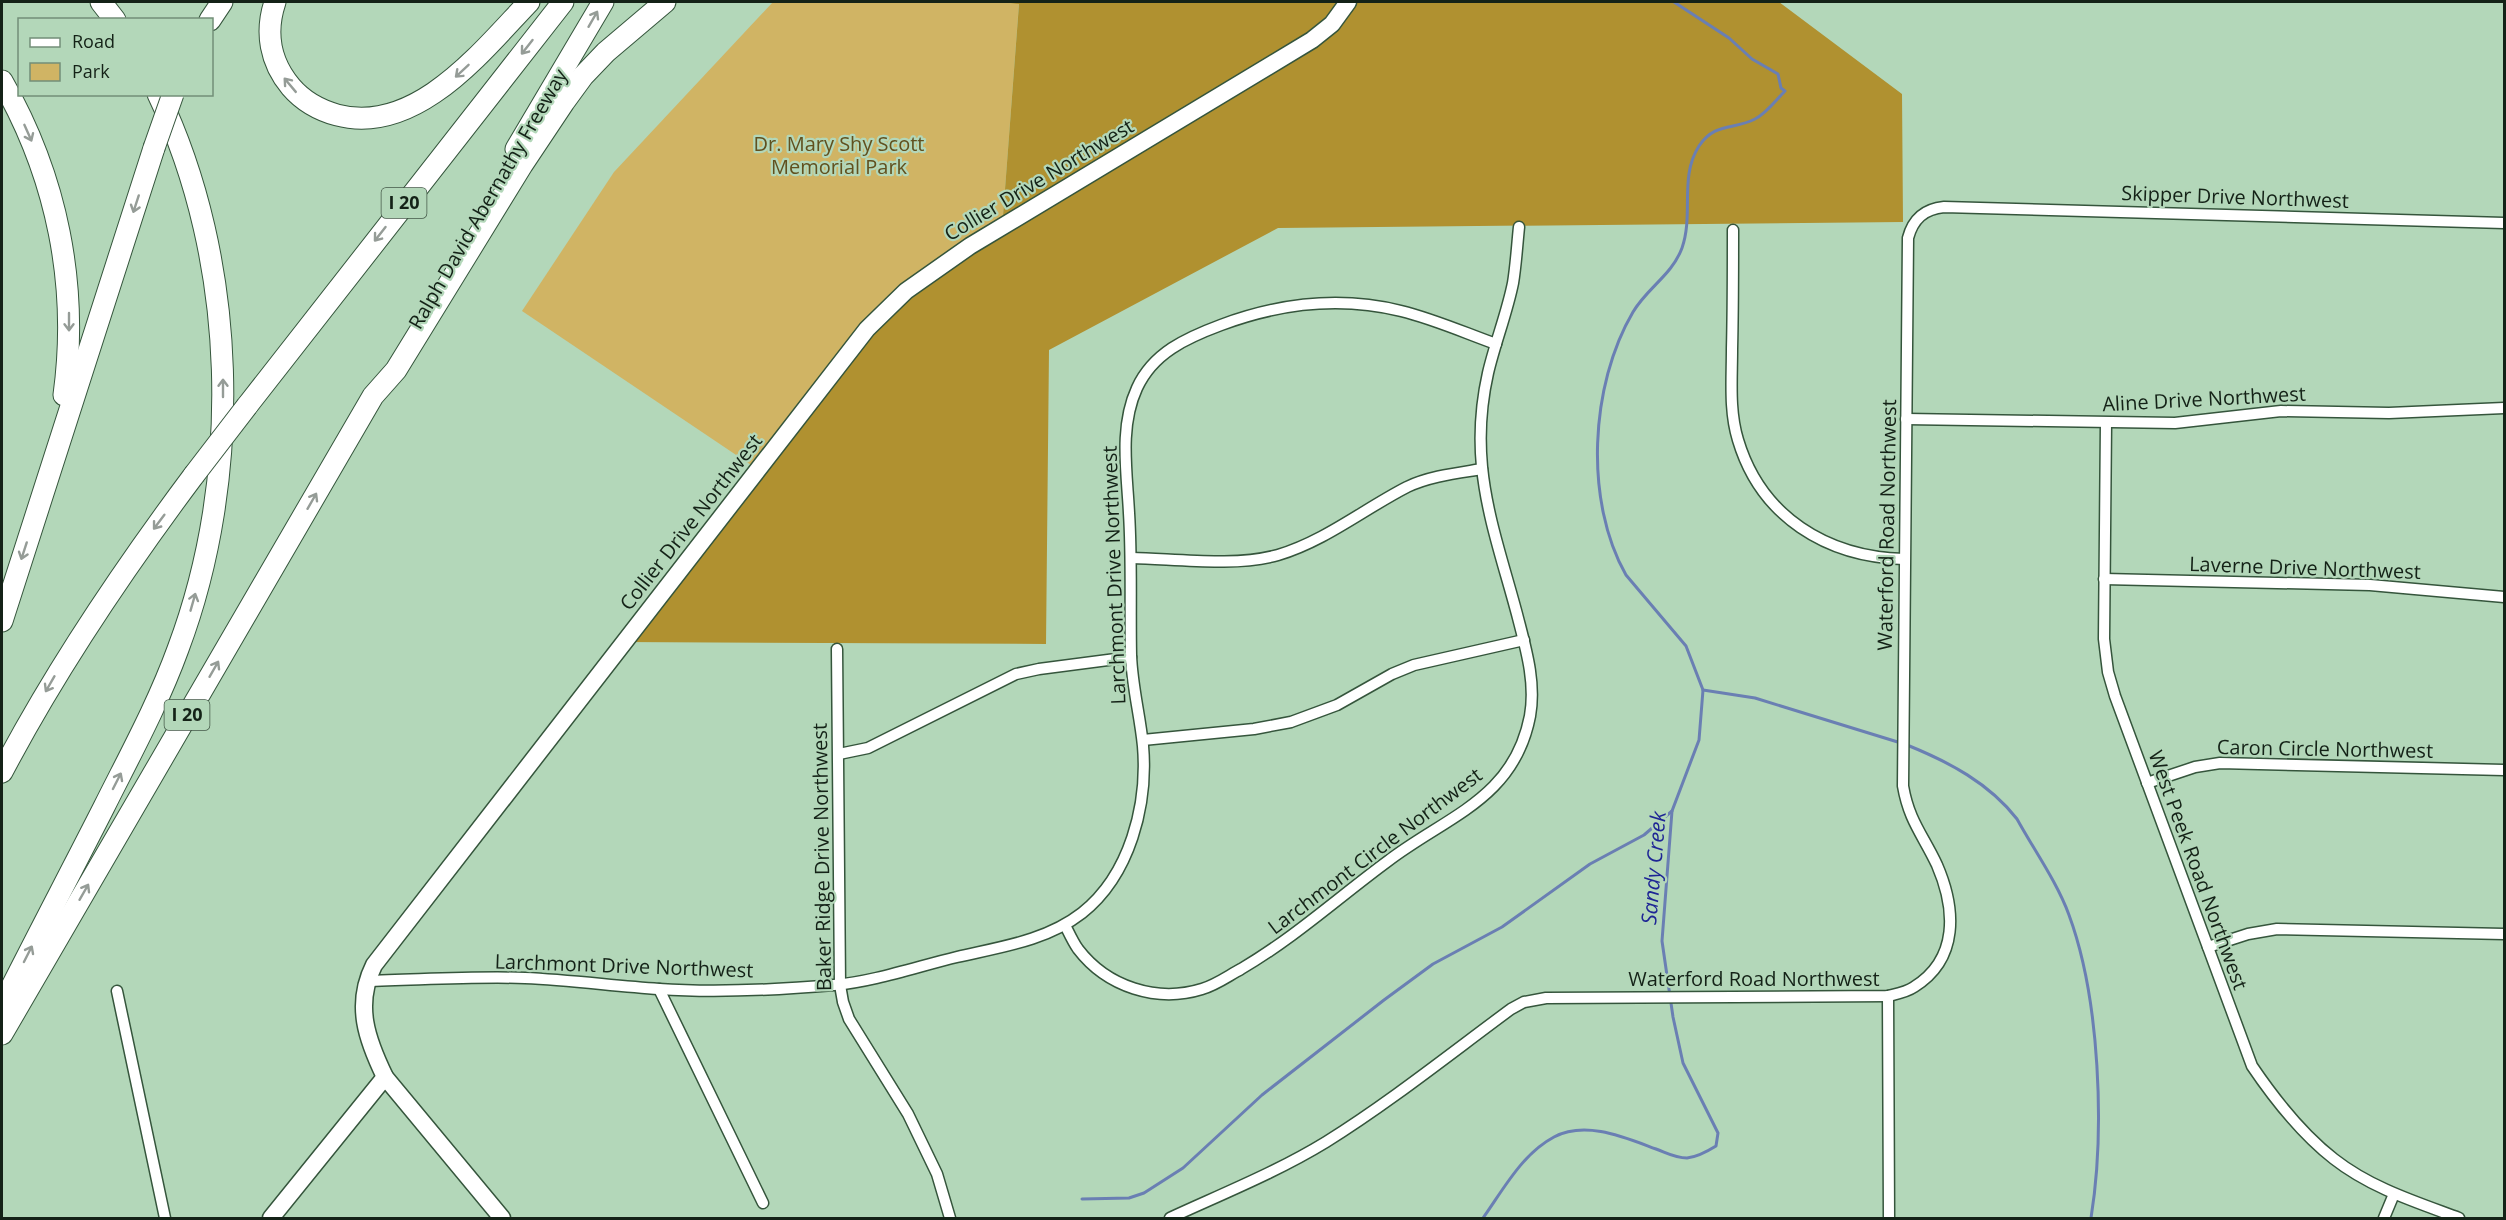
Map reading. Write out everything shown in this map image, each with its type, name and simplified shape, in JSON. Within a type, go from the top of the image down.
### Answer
[{"type":"highway","points":[[101,2],[113,18]]},
{"type":"highway","points":[[112,2],[120,18]]},
{"type":"highway","points":[[211,18],[222,2]]},
{"type":"highway","points":[[275,2],[270,29],[271,48],[278,68],[288,83],[301,97],[317,108],[343,116],[359,117],[403,109],[441,89],[466,67],[529,2]]},
{"type":"highway","name":"I 20","points":[[2,772],[40,702],[88,623],[194,475],[563,2]]},
{"type":"highway","name":"Ralph David Abernathy Freeway","points":[[373,396],[603,2]]},
{"type":"highway","points":[[373,396],[396,370],[522,165],[583,76],[606,52],[665,2]]},
{"type":"highway","points":[[2,81],[45,174],[59,225],[67,278],[70,327],[67,376],[60,421],[41,495]]},
{"type":"highway","points":[[2,1006],[157,702],[188,618],[209,535],[219,466],[223,408],[222,357],[217,299],[207,237],[198,202],[181,150],[159,96]]},
{"type":"highway","points":[[2,621],[172,96]]},
{"type":"highway","name":"I 20","points":[[2,1034],[373,396]]},
{"type":"main road","name":"Collier Drive Northwest","points":[[502,1218],[385,1077],[373,1053],[363,1017],[362,999],[366,981],[374,965],[844,358],[879,317],[928,274],[970,246],[1312,40],[1332,24],[1348,2]]},
{"type":"main road","points":[[271,1218],[385,1077]]},
{"type":"street","name":"Waterford Road Northwest","points":[[1170,1218],[1263,1175],[1325,1142],[1524,1002],[1546,998],[1888,996],[1912,988],[1933,973],[1946,951],[1952,924],[1946,890],[1936,864],[1912,821],[1903,786],[1908,238],[1916,219],[1924,212],[1934,208],[1964,208]]},
{"type":"street","name":"Skipper Drive Northwest","points":[[1964,208],[2505,223]]},
{"type":"street","name":"Larchmont Circle Northwest","points":[[1065,925],[1078,948],[1097,969],[1122,985],[1149,993],[1176,994],[1202,989],[1262,957],[1305,927],[1389,859],[1475,805],[1500,781],[1519,750],[1530,715],[1532,678],[1490,515],[1482,469],[1481,436],[1483,405],[1496,344],[1513,283],[1519,227]]},
{"type":"street","points":[[1733,230],[1732,406],[1738,440],[1750,469],[1763,491],[1778,509],[1814,537],[1859,555],[1904,559]]},
{"type":"street","name":"Larchmont Drive Northwest","points":[[366,981],[520,978],[660,989],[736,991],[840,985],[1028,941],[1065,925],[1101,895],[1115,876],[1126,855],[1143,792],[1143,741],[1133,691],[1131,657],[1132,558],[1125,443],[1127,421],[1137,386],[1158,358],[1193,335],[1250,314],[1294,304],[1362,303],[1404,311],[1496,344]]},
{"type":"street","name":"Aline Drive Northwest","points":[[1906,419],[2175,423],[2281,411],[2389,413],[2505,408]]},
{"type":"street","name":"West Peek Road Northwest","points":[[2106,423],[2104,639],[2108,672],[2252,1066],[2269,1091],[2300,1128],[2334,1159],[2359,1176],[2394,1194],[2459,1218]]},
{"type":"street","points":[[1132,558],[1227,560],[1277,555],[1330,532],[1409,486],[1443,475],[1482,469]]},
{"type":"street","name":"Laverne Drive Northwest","points":[[2104,579],[2370,585],[2505,597]]},
{"type":"street","points":[[1143,741],[1254,729],[1291,722],[1337,705],[1414,665],[1524,640]]},
{"type":"street","name":"Baker Ridge Drive Northwest","points":[[837,648],[840,985],[843,1002],[849,1019],[908,1114],[937,1174],[950,1218]]},
{"type":"street","points":[[839,754],[868,748],[1016,674],[1131,657]]},
{"type":"street","name":"Caron Circle Northwest","points":[[2147,783],[2195,767],[2220,763],[2505,770]]},
{"type":"street","points":[[2208,947],[2248,934],[2277,929],[2505,934]]},
{"type":"street","points":[[660,989],[763,1203]]},
{"type":"street","points":[[117,991],[165,1218]]},
{"type":"street","points":[[1888,996],[1889,1218]]},
{"type":"street","points":[[2384,1218],[2394,1194]]},
{"type":"green space","name":"Dr. Mary Shy Scott Memorial Park","points":[[773,2],[1019,3],[1002,229],[754,467],[522,311],[614,172]]},
{"type":"shaded area","points":[[1003,2],[1779,2],[1902,94],[1903,222],[1278,228],[1049,350],[1046,644],[621,642],[863,328],[1002,229],[1019,4]]},
{"type":"waterway","name":"Sandy Creek","points":[[1483,1218],[1514,1173],[1532,1153],[1554,1137],[1566,1132],[1579,1130],[1606,1132],[1683,1158],[1698,1155],[1716,1146],[1718,1133],[1683,1063],[1673,1017],[1662,941],[1672,811],[1699,740],[1703,690],[1686,646],[1626,575],[1612,545],[1603,513],[1598,479],[1598,443],[1601,408],[1608,373],[1619,341],[1639,303],[1666,274],[1678,258],[1682,248],[1687,222],[1690,170],[1699,146],[1705,138],[1718,130],[1759,117],[1785,91],[1781,88],[1778,74],[1752,59],[1729,38],[1674,2]]},
{"type":"waterway","points":[[1703,690],[1755,698],[1901,743]]},
{"type":"waterway","points":[[1907,745],[1953,766],[1981,784],[2006,806],[2017,819],[2045,866],[2069,915],[2087,986],[2097,1065],[2098,1146],[2091,1218]]},
{"type":"waterway","points":[[1082,1199],[1129,1198],[1144,1193],[1183,1168],[1262,1095],[1433,964],[1502,927],[1590,864],[1644,835],[1672,811]]}]
